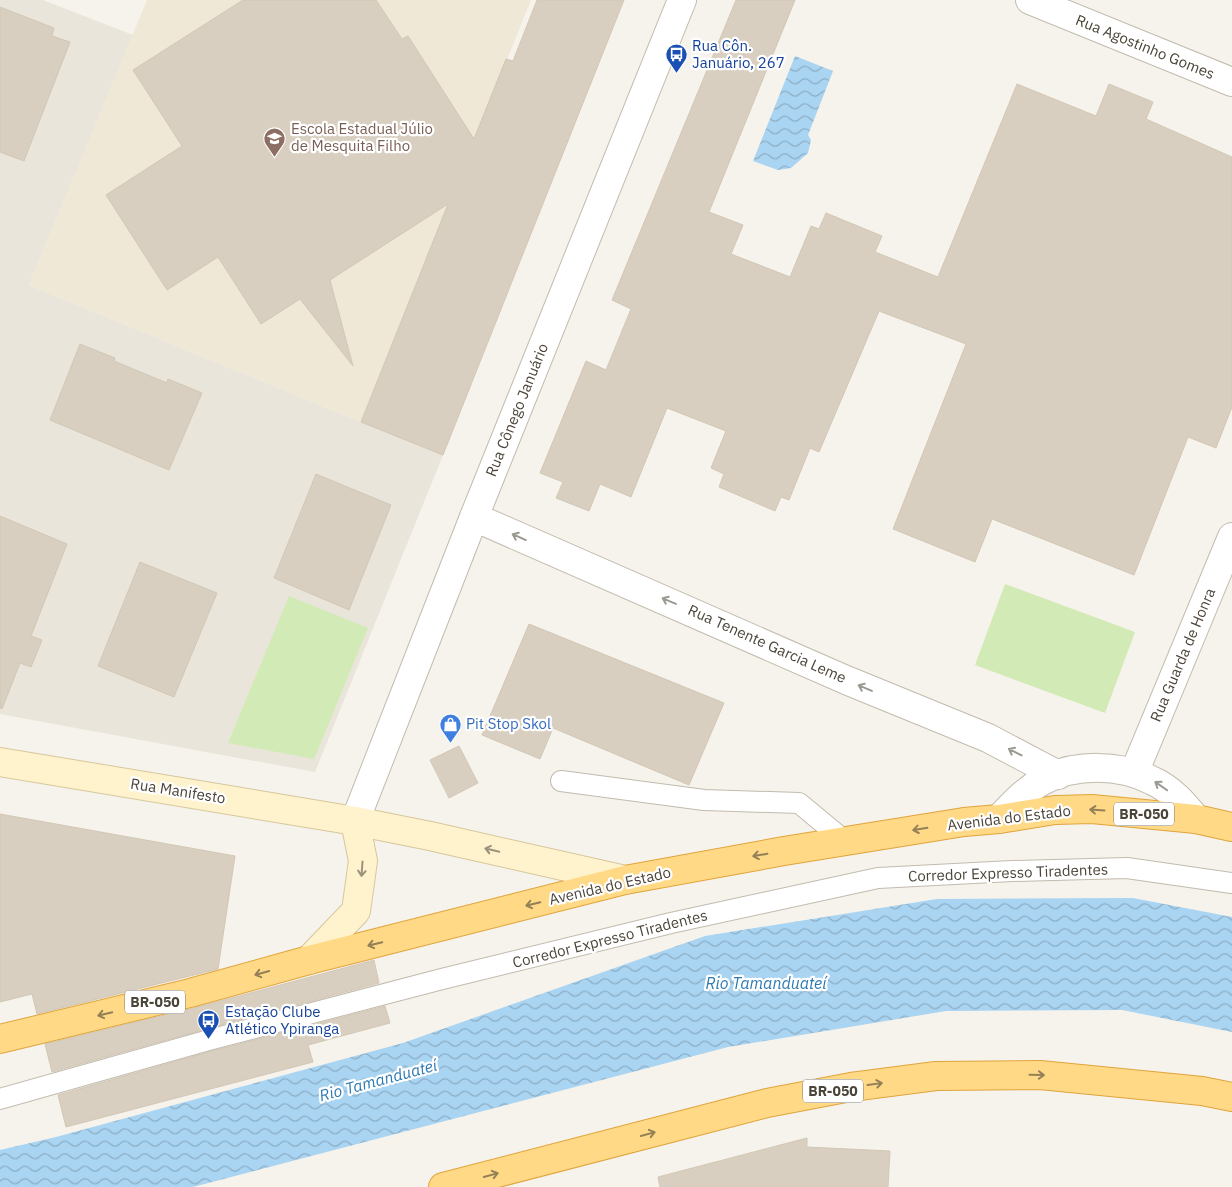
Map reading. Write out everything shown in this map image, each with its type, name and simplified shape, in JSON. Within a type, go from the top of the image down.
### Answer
[{"type":"highway","name":"Avenida do Estado","points":[[0,1040],[190,993],[309,960],[625,880],[845,841],[1055,810],[1092,809],[1196,818],[1232,827]]},
{"type":"highway","name":"BR-050","points":[[443,1187],[767,1103],[851,1087],[936,1076],[1040,1075],[1202,1091],[1232,1097]]},
{"type":"main road","name":"Rua Manifesto","points":[[0,762],[355,821],[625,880]]},
{"type":"main road","points":[[309,960],[356,912],[363,862],[355,821]]},
{"type":"street","name":"Rua Cônego Januário","points":[[355,821],[474,517],[682,0]]},
{"type":"street","name":"Rua Agostinho Gomes","points":[[1030,0],[1232,82]]},
{"type":"street","name":"Rua Tenente Garcia Leme","points":[[474,517],[846,680],[988,738],[1058,774]]},
{"type":"street","name":"Rua Guarda de Honra","points":[[1134,773],[1232,537]]},
{"type":"street","points":[[999,819],[1018,798],[1043,781],[1058,774],[1098,767],[1134,773],[1154,781],[1177,797],[1196,818]]},
{"type":"lane","points":[[561,781],[704,800],[799,803],[845,841]]},
{"type":"lane","name":"Corredor Expresso Tiradentes","points":[[0,1099],[209,1040],[442,979],[671,923],[878,878],[1012,871],[1127,868],[1232,883]]},
{"type":"shaded area","points":[[0,0],[43,0],[133,35],[29,285],[443,455],[315,772],[0,714]]},
{"type":"shaded area","name":"Escola Estadual Júlio de Mesquita Filho","points":[[147,0],[531,0],[361,422],[29,285]]},
{"type":"green space","points":[[1005,584],[1135,632],[1105,713],[975,665]]},
{"type":"green space","points":[[289,596],[368,628],[314,759],[228,743]]},
{"type":"water","points":[[795,56],[833,71],[808,135],[811,140],[808,153],[791,168],[778,170],[753,161]]},
{"type":"water","name":"Rio Tamanduateí","points":[[1133,898],[1232,917],[1232,1032],[1122,1010],[946,1011],[728,1047],[193,1187],[0,1187],[0,1150],[56,1137],[403,1043],[705,936],[937,899]]},
{"type":"building","points":[[243,0],[376,0],[402,39],[408,36],[474,139],[506,59],[513,61],[537,0],[624,0],[443,455],[361,422],[448,204],[330,280],[353,366],[300,299],[261,324],[218,257],[167,290],[106,195],[182,146],[133,70]]},
{"type":"building","points":[[736,0],[795,0],[709,212],[743,225],[731,254],[790,277],[811,226],[819,229],[826,213],[882,236],[875,252],[938,277],[1017,84],[1096,116],[1109,84],[1153,102],[1146,119],[1232,157],[1232,407],[1216,448],[1188,437],[1134,575],[992,519],[975,562],[893,529],[966,344],[879,311],[819,452],[810,448],[789,500],[781,497],[775,511],[719,487],[724,474],[711,468],[726,431],[667,408],[631,497],[600,484],[589,511],[556,498],[563,482],[540,473],[586,361],[606,370],[631,309],[612,300]]},
{"type":"building","points":[[0,7],[54,28],[52,36],[70,42],[24,161],[0,152]]},
{"type":"building","points":[[80,344],[115,358],[114,361],[167,383],[168,379],[202,393],[169,470],[50,420]]},
{"type":"building","points":[[316,474],[391,505],[349,610],[274,578]]},
{"type":"building","points":[[0,516],[67,544],[31,636],[42,640],[31,667],[20,663],[2,709],[0,708]]},
{"type":"building","points":[[140,562],[217,593],[174,697],[98,666]]},
{"type":"building","points":[[529,624],[724,703],[689,785],[553,728],[540,759],[482,735]]},
{"type":"building","points":[[459,746],[478,783],[449,798],[430,760]]},
{"type":"building","points":[[0,814],[235,856],[218,969],[37,1014],[32,994],[0,1002]]},
{"type":"building","points":[[374,960],[379,983],[52,1072],[45,1044],[194,1008]]},
{"type":"building","points":[[385,1006],[390,1023],[308,1045],[313,1062],[66,1127],[58,1095],[212,1051]]},
{"type":"building","points":[[807,1138],[807,1147],[890,1151],[888,1187],[660,1187],[658,1177]]},
{"type":"place","name":"Rua Côn. Januário, 267","points":[[676,74]]},
{"type":"place","name":"Escola Estadual Júlio de Mesquita Filho","points":[[275,157]]},
{"type":"place","name":"Pit Stop Skol","points":[[450,743]]},
{"type":"place","name":"Estação Clube Atlético Ypiranga","points":[[209,1040]]}]
